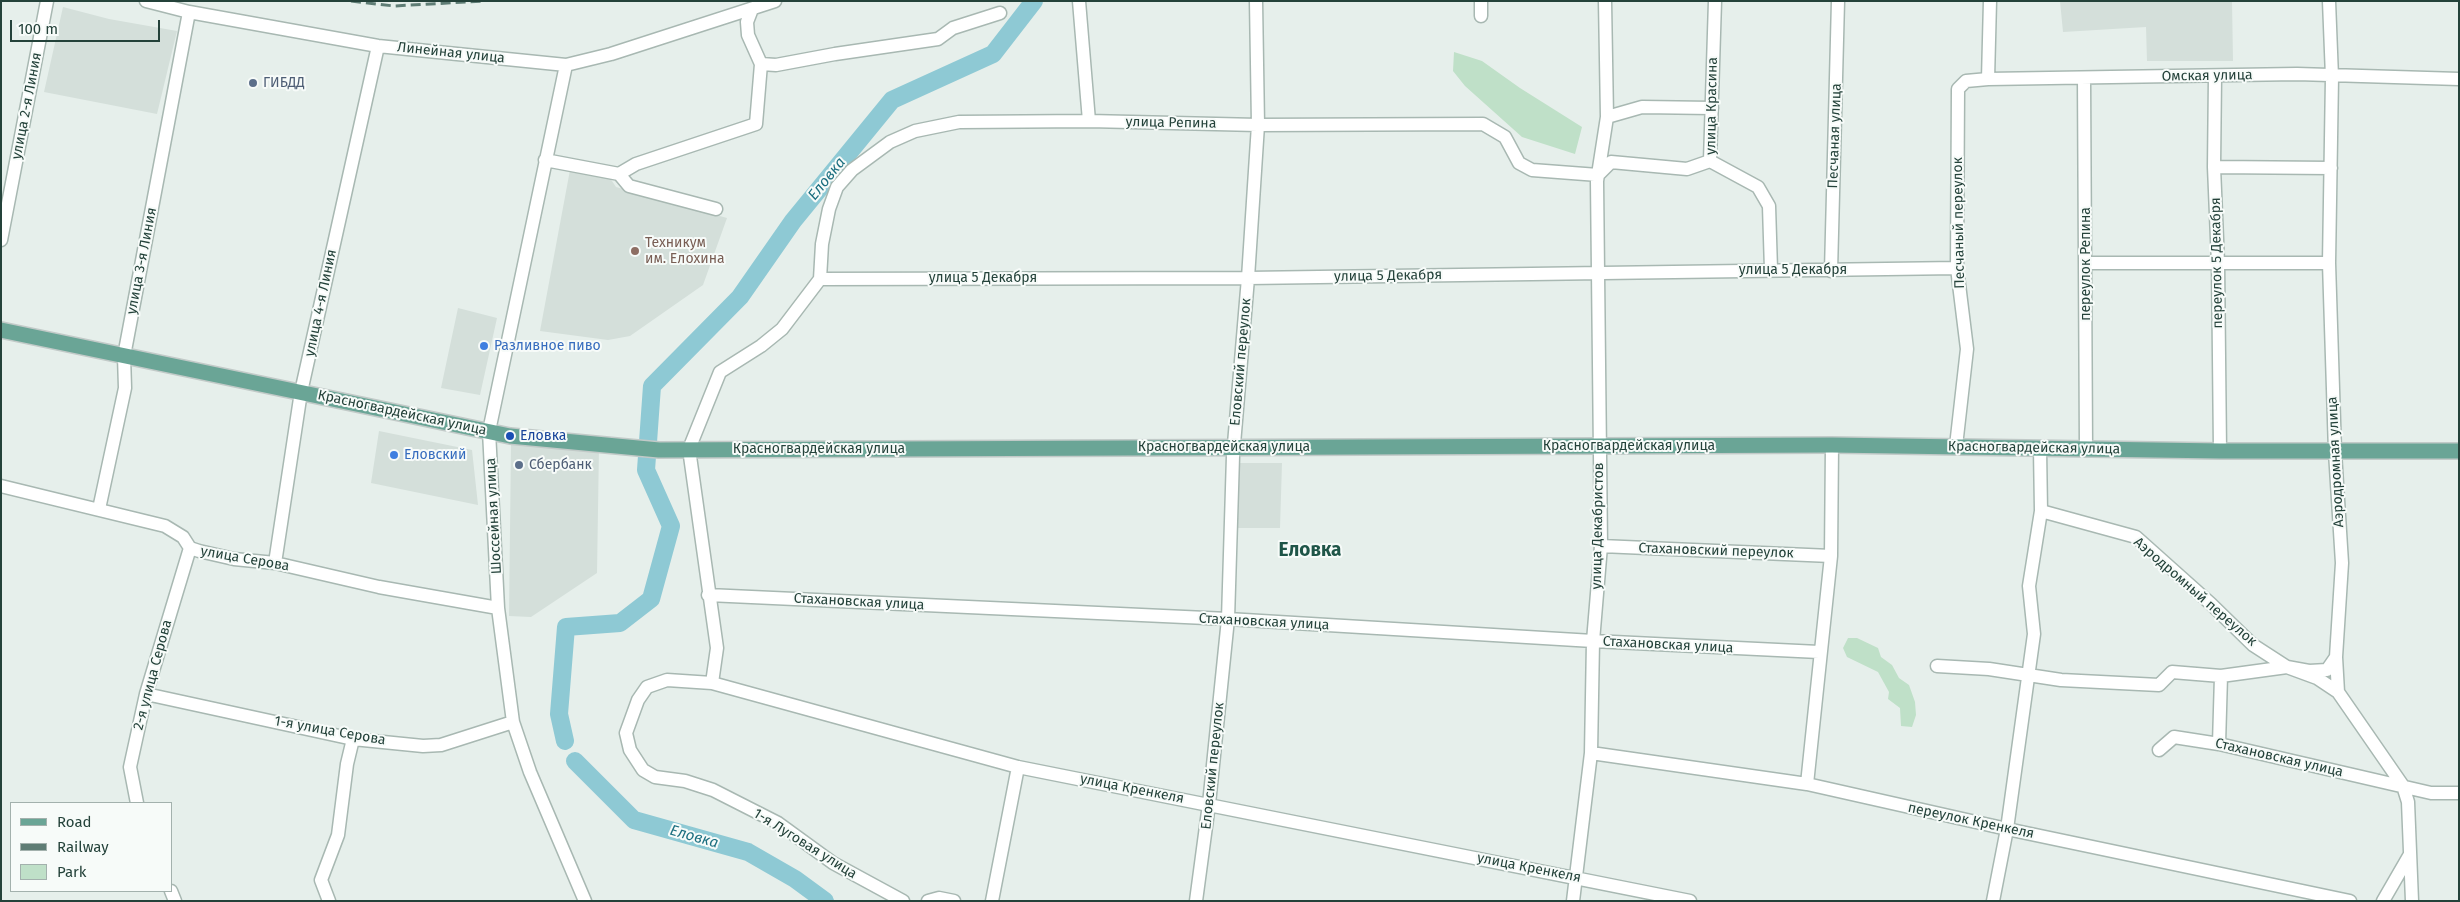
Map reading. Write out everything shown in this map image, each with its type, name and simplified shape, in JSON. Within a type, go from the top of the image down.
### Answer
[{"type":"main road","name":"Красногвардейская улица","points":[[1,330],[510,436],[659,450],[1832,445],[2086,450],[2459,451]]},
{"type":"street","name":"улица 2-я Линия","points":[[1,240],[47,1]]},
{"type":"street","name":"Линейная улица","points":[[146,1],[189,12],[378,46],[566,65],[611,54],[775,1]]},
{"type":"street","points":[[1079,1],[1089,121]]},
{"type":"street","name":"Еловский переулок","points":[[1196,901],[1209,804],[1228,620],[1234,447],[1258,125],[1256,1]]},
{"type":"street","points":[[1481,1],[1481,16]]},
{"type":"street","name":"улица Декабристов","points":[[1573,901],[1591,752],[1593,641],[1601,546],[1598,174],[1607,117],[1605,1]]},
{"type":"street","name":"улица Красина","points":[[1715,1],[1710,161],[1758,187],[1769,206],[1771,270]]},
{"type":"street","name":"Песчаная улица","points":[[1831,271],[1838,1]]},
{"type":"street","points":[[1988,79],[1990,1]]},
{"type":"street","name":"Аэродромная улица","points":[[2328,1],[2332,77],[2329,263],[2335,452],[2342,563],[2336,657],[2338,692]]},
{"type":"street","points":[[619,174],[636,164],[756,124],[761,64],[748,35],[747,22],[752,9]]},
{"type":"street","name":"улица 3-я Линия","points":[[99,509],[125,388],[124,356],[189,12]]},
{"type":"street","points":[[761,64],[776,65],[835,54],[938,39],[953,28],[1000,13]]},
{"type":"street","name":"улица 4-я Линия","points":[[274,563],[302,392],[378,46]]},
{"type":"street","name":"Шоссейная улица","points":[[566,65],[489,431],[498,608],[513,722],[530,772],[584,901]]},
{"type":"street","name":"Омская улица","points":[[1958,89],[1966,81],[1988,79],[2297,74],[2332,77],[2459,79]]},
{"type":"street","name":"переулок 5 Декабря","points":[[2215,76],[2214,167],[2218,263],[2220,451]]},
{"type":"street","name":"переулок Репина","points":[[2084,78],[2086,450]]},
{"type":"street","name":"Песчаный переулок","points":[[1956,446],[1967,349],[1957,268],[1958,89]]},
{"type":"street","points":[[1607,117],[1642,107],[1712,108]]},
{"type":"street","name":"улица Репина","points":[[820,279],[824,235],[829,209],[838,188],[852,170],[890,142],[915,130],[959,122],[1089,121],[1258,125],[1483,124],[1505,137],[1519,163],[1532,170],[1598,174]]},
{"type":"street","points":[[545,160],[619,174],[630,186],[716,209]]},
{"type":"street","points":[[1598,174],[1611,162],[1687,169],[1710,161]]},
{"type":"street","points":[[2214,167],[2331,168]]},
{"type":"street","points":[[2086,263],[2329,263]]},
{"type":"street","name":"улица 5 Декабря","points":[[820,279],[1248,278],[1957,268]]},
{"type":"street","points":[[712,684],[716,648],[689,449],[720,372],[761,346],[782,329],[820,279]]},
{"type":"street","points":[[1807,784],[1831,556],[1832,445]]},
{"type":"street","points":[[1993,901],[2007,830],[2030,676],[2034,634],[2030,586],[2041,511],[2040,449]]},
{"type":"street","name":"улица Серова","points":[[1,486],[165,526],[183,537],[190,548],[234,559],[274,563],[379,587],[498,608]]},
{"type":"street","name":"Аэродромный переулок","points":[[2041,511],[2136,537],[2211,604],[2253,645],[2287,668]]},
{"type":"street","name":"Стахановский переулок","points":[[1601,546],[1831,556]]},
{"type":"street","name":"2-я улица Серова","points":[[137,802],[130,767],[146,694],[190,548]]},
{"type":"street","name":"Стахановская улица","points":[[708,595],[1228,620],[1820,652]]},
{"type":"street","points":[[1938,666],[1989,669],[2061,680],[2159,684],[2172,672],[2220,676],[2287,668],[2309,671],[2327,670],[2336,657]]},
{"type":"street","points":[[2287,668],[2316,678],[2338,692],[2403,786],[2408,802],[2412,901]]},
{"type":"street","points":[[2219,744],[2220,676]]},
{"type":"street","name":"улица Кренкеля","points":[[630,750],[626,732],[638,700],[647,687],[667,680],[712,684],[1018,767],[1690,901]]},
{"type":"street","name":"1-я улица Серова","points":[[146,694],[353,739],[423,746],[441,745],[513,722]]},
{"type":"street","name":"Стахановская улица","points":[[2159,750],[2174,737],[2219,744],[2431,793],[2459,792]]},
{"type":"street","points":[[329,901],[321,880],[338,835],[347,764],[353,739]]},
{"type":"street","name":"1-я Луговая улица","points":[[630,750],[643,770],[655,777],[685,781],[713,790],[778,823],[833,863],[904,901]]},
{"type":"street","name":"переулок Кренкеля","points":[[1591,752],[1807,784],[2007,830],[2350,901]]},
{"type":"street","points":[[992,901],[1018,767]]},
{"type":"street","points":[[2384,901],[2409,856]]},
{"type":"street","points":[[928,901],[939,898],[954,901]]},
{"type":"shaded area","points":[[2060,1],[2232,1],[2233,61],[2147,61],[2146,27],[2063,32]]},
{"type":"shaded area","points":[[63,7],[109,19],[177,31],[157,114],[44,92]]},
{"type":"shaded area","name":"Техникум им. Елохина","points":[[570,170],[608,175],[616,187],[727,218],[703,285],[630,336],[608,340],[540,331]]},
{"type":"shaded area","points":[[458,308],[497,318],[480,395],[441,388]]},
{"type":"shaded area","points":[[379,431],[472,450],[478,505],[371,483]]},
{"type":"shaded area","points":[[511,445],[599,447],[597,573],[531,617],[509,616]]},
{"type":"shaded area","points":[[1239,463],[1282,463],[1280,528],[1238,528]]},
{"type":"green space","points":[[1454,52],[1482,61],[1520,88],[1582,127],[1575,154],[1522,137],[1465,86],[1453,71]]},
{"type":"green space","points":[[1848,638],[1857,638],[1878,648],[1881,657],[1892,665],[1899,678],[1909,685],[1915,702],[1916,715],[1912,727],[1901,726],[1900,708],[1888,699],[1889,692],[1878,672],[1847,657],[1843,648]]},
{"type":"waterway","name":"Еловка","points":[[565,741],[559,714],[566,627],[620,623],[651,599],[671,526],[646,470],[652,386],[740,297],[793,221],[892,100],[993,54],[1034,1]]},
{"type":"waterway","name":"Еловка","points":[[575,761],[634,820],[748,852],[795,879],[825,901]]},
{"type":"railway","points":[[351,1],[394,6],[483,1]]},
{"type":"place","name":"ГИБДД","points":[[253,83]]},
{"type":"place","name":"Техникум им. Елохина","points":[[635,251]]},
{"type":"place","name":"Разливное пиво","points":[[484,346]]},
{"type":"place","name":"Еловка","points":[[510,436]]},
{"type":"place","name":"Еловский","points":[[394,455]]},
{"type":"place","name":"Сбербанк","points":[[519,465]]},
{"type":"district","name":"Еловка","points":[[1310,551]]}]
